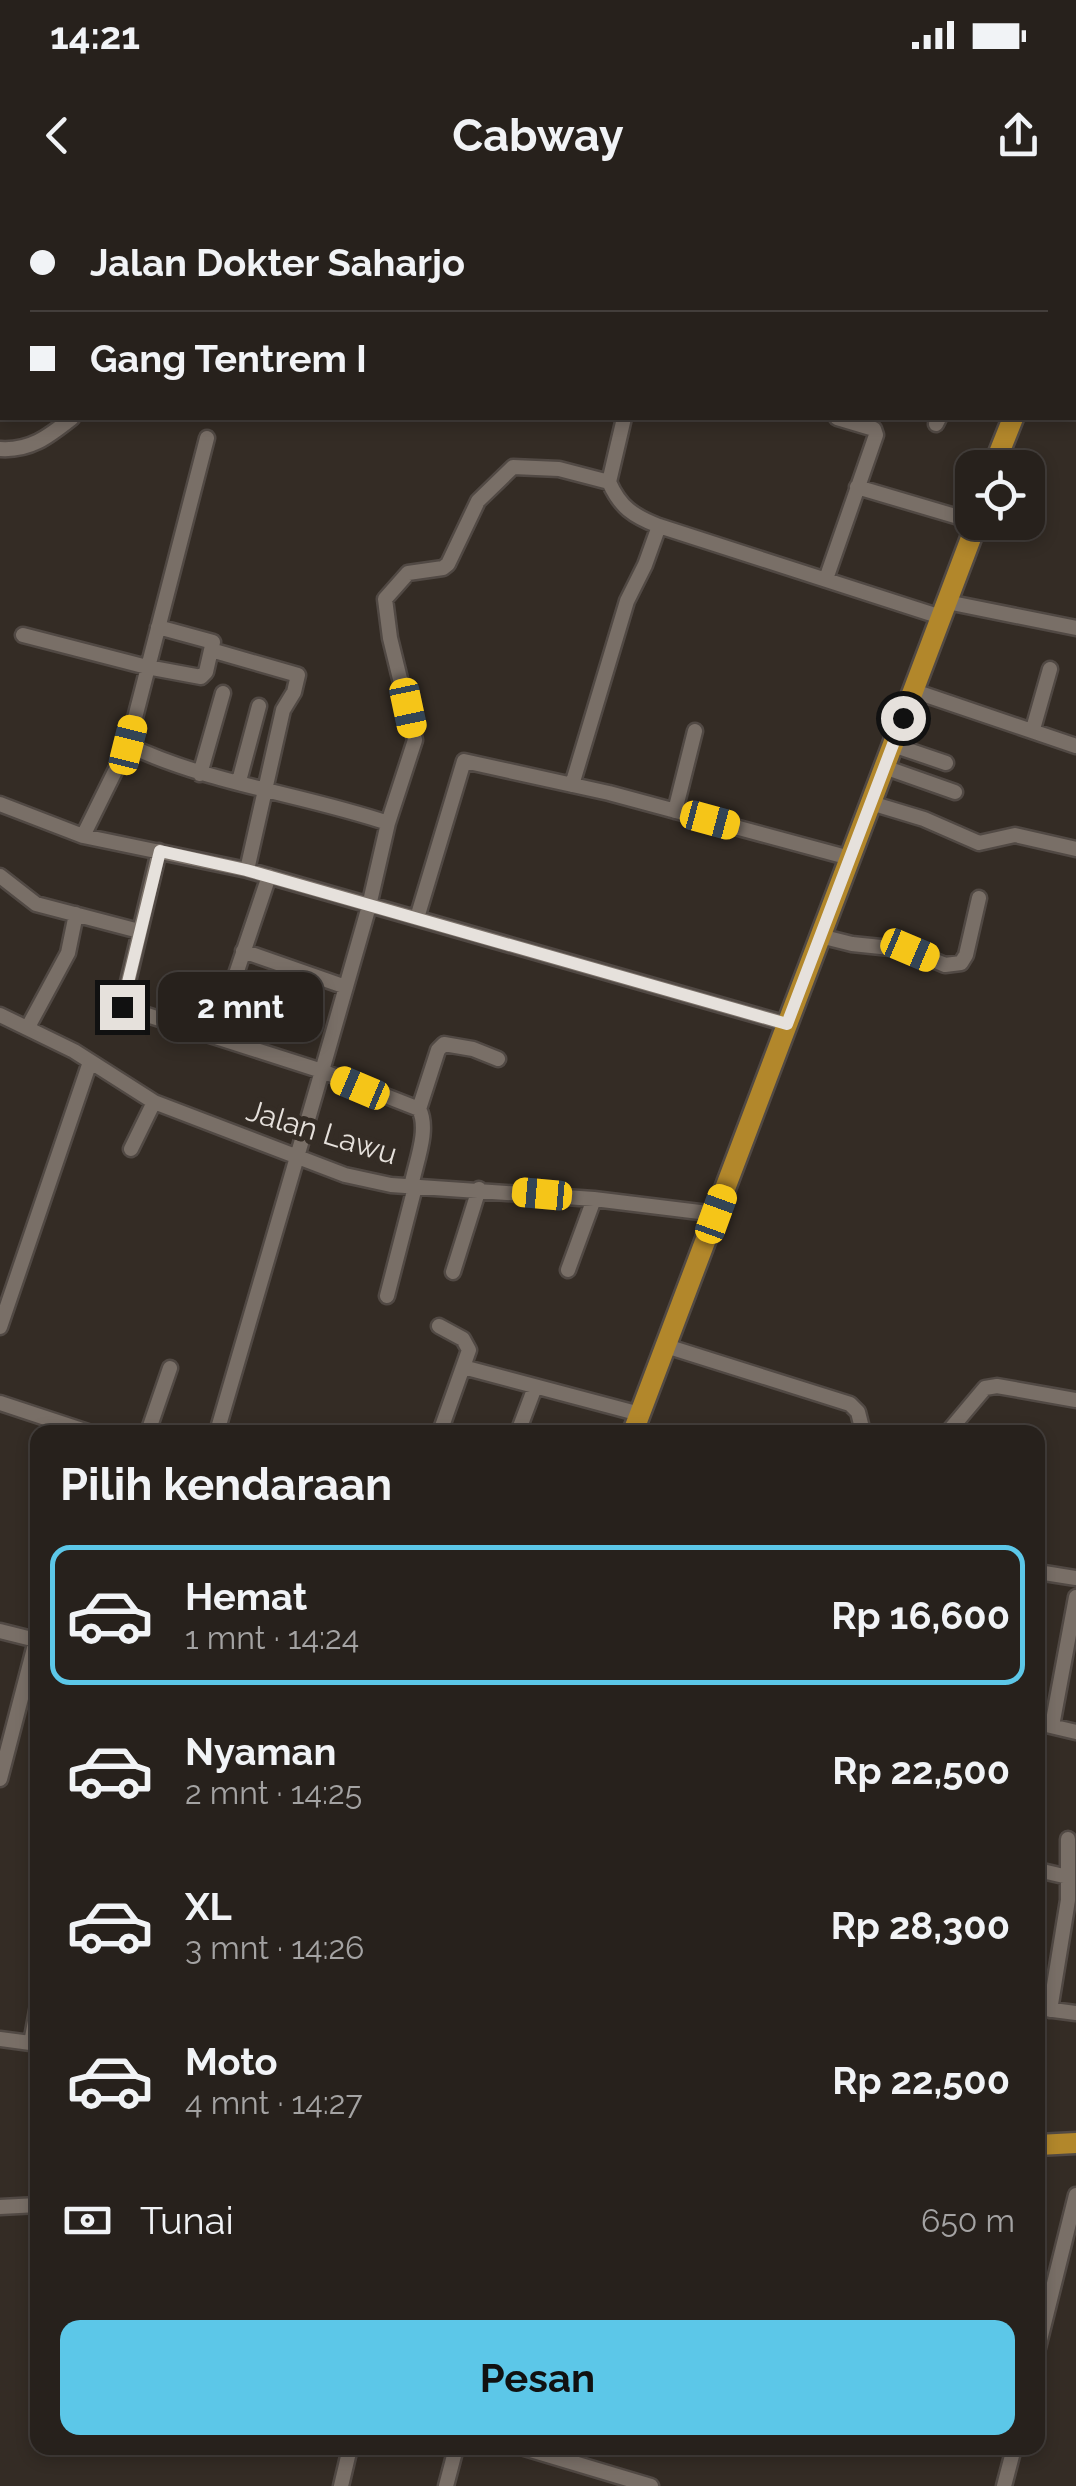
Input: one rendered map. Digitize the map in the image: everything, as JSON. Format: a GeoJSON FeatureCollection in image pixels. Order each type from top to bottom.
{"type":"FeatureCollection","features":[{"type":"Feature","properties":{"kind":"highway"},"geometry":{"type":"LineString","coordinates":[[1000,450],[1012,420]]}},
{"type":"Feature","properties":{"kind":"highway"},"geometry":{"type":"LineString","coordinates":[[637,1423],[969,540]]}},
{"type":"Feature","properties":{"kind":"highway"},"geometry":{"type":"LineString","coordinates":[[1045,2145],[1076,2143]]}},
{"type":"Feature","properties":{"kind":"street"},"geometry":{"type":"LineString","coordinates":[[0,449],[13,450],[48,439],[70,420]]}},
{"type":"Feature","properties":{"kind":"street"},"geometry":{"type":"LineString","coordinates":[[624,420],[610,482],[618,502],[634,516],[826,579],[944,610],[1076,628]]}},
{"type":"Feature","properties":{"kind":"street"},"geometry":{"type":"LineString","coordinates":[[826,579],[876,432],[843,420]]}},
{"type":"Feature","properties":{"kind":"street"},"geometry":{"type":"LineString","coordinates":[[82,836],[128,745],[207,438]]}},
{"type":"Feature","properties":{"kind":"street"},"geometry":{"type":"LineString","coordinates":[[219,1425],[369,906],[388,822],[415,740],[390,638],[385,599],[408,574],[448,564],[478,500],[513,467],[559,468],[610,482]]}},
{"type":"Feature","properties":{"kind":"street"},"geometry":{"type":"LineString","coordinates":[[857,487],[955,516]]}},
{"type":"Feature","properties":{"kind":"street"},"geometry":{"type":"LineString","coordinates":[[572,784],[626,601],[659,526]]}},
{"type":"Feature","properties":{"kind":"street"},"geometry":{"type":"LineString","coordinates":[[23,636],[147,668],[202,677],[213,642],[158,627]]}},
{"type":"Feature","properties":{"kind":"street"},"geometry":{"type":"LineString","coordinates":[[210,650],[298,675],[294,692],[283,710],[246,870]]}},
{"type":"Feature","properties":{"kind":"street"},"geometry":{"type":"LineString","coordinates":[[1033,729],[1050,669]]}},
{"type":"Feature","properties":{"kind":"street"},"geometry":{"type":"LineString","coordinates":[[914,691],[1076,746]]}},
{"type":"Feature","properties":{"kind":"street"},"geometry":{"type":"LineString","coordinates":[[200,774],[224,693]]}},
{"type":"Feature","properties":{"kind":"street"},"geometry":{"type":"LineString","coordinates":[[239,782],[259,706]]}},
{"type":"Feature","properties":{"kind":"street"},"geometry":{"type":"LineString","coordinates":[[674,811],[694,730]]}},
{"type":"Feature","properties":{"kind":"street"},"geometry":{"type":"LineString","coordinates":[[892,744],[946,763]]}},
{"type":"Feature","properties":{"kind":"street"},"geometry":{"type":"LineString","coordinates":[[128,745],[200,774],[388,822]]}},
{"type":"Feature","properties":{"kind":"street"},"geometry":{"type":"LineString","coordinates":[[417,918],[464,761],[572,784],[850,858]]}},
{"type":"Feature","properties":{"kind":"street"},"geometry":{"type":"LineString","coordinates":[[884,767],[955,792]]}},
{"type":"Feature","properties":{"kind":"street"},"geometry":{"type":"LineString","coordinates":[[870,803],[947,828],[979,843],[1015,835],[1076,849]]}},
{"type":"Feature","properties":{"kind":"street"},"geometry":{"type":"LineString","coordinates":[[0,804],[82,836],[269,876],[787,1024]]}},
{"type":"Feature","properties":{"kind":"street"},"geometry":{"type":"LineString","coordinates":[[160,851],[121,1004],[124,1009],[322,1071],[419,1110],[423,1116],[413,1187],[387,1296]]}},
{"type":"Feature","properties":{"kind":"street"},"geometry":{"type":"LineString","coordinates":[[0,876],[36,904],[139,931]]}},
{"type":"Feature","properties":{"kind":"street"},"geometry":{"type":"LineString","coordinates":[[236,974],[269,876]]}},
{"type":"Feature","properties":{"kind":"street"},"geometry":{"type":"LineString","coordinates":[[820,936],[910,950],[953,966],[966,955],[979,898]]}},
{"type":"Feature","properties":{"kind":"street"},"geometry":{"type":"LineString","coordinates":[[28,1027],[68,953],[76,914]]}},
{"type":"Feature","properties":{"kind":"street"},"geometry":{"type":"LineString","coordinates":[[244,951],[346,987]]}},
{"type":"Feature","properties":{"kind":"street","name":"Jalan Lawu"},"geometry":{"type":"LineString","coordinates":[[0,1014],[154,1102],[345,1175],[413,1187],[594,1199],[716,1214]]}},
{"type":"Feature","properties":{"kind":"street"},"geometry":{"type":"LineString","coordinates":[[419,1110],[438,1050],[444,1044],[498,1058]]}},
{"type":"Feature","properties":{"kind":"street"},"geometry":{"type":"LineString","coordinates":[[0,1327],[90,1062]]}},
{"type":"Feature","properties":{"kind":"street"},"geometry":{"type":"LineString","coordinates":[[131,1148],[154,1102]]}},
{"type":"Feature","properties":{"kind":"street"},"geometry":{"type":"LineString","coordinates":[[453,1272],[479,1189]]}},
{"type":"Feature","properties":{"kind":"street"},"geometry":{"type":"LineString","coordinates":[[568,1270],[594,1199]]}},
{"type":"Feature","properties":{"kind":"street"},"geometry":{"type":"LineString","coordinates":[[439,1326],[467,1342],[468,1350],[442,1425]]}},
{"type":"Feature","properties":{"kind":"street"},"geometry":{"type":"LineString","coordinates":[[666,1346],[850,1404],[858,1412],[861,1425]]}},
{"type":"Feature","properties":{"kind":"street"},"geometry":{"type":"LineString","coordinates":[[463,1367],[535,1387],[637,1423]]}},
{"type":"Feature","properties":{"kind":"street"},"geometry":{"type":"LineString","coordinates":[[150,1425],[170,1368]]}},
{"type":"Feature","properties":{"kind":"street"},"geometry":{"type":"LineString","coordinates":[[954,1425],[985,1388],[997,1386],[1076,1400]]}},
{"type":"Feature","properties":{"kind":"street"},"geometry":{"type":"LineString","coordinates":[[521,1425],[535,1387]]}},
{"type":"Feature","properties":{"kind":"street"},"geometry":{"type":"LineString","coordinates":[[0,1402],[64,1425]]}},
{"type":"Feature","properties":{"kind":"street"},"geometry":{"type":"LineString","coordinates":[[1045,1573],[1076,1578]]}},
{"type":"Feature","properties":{"kind":"street"},"geometry":{"type":"LineString","coordinates":[[1076,1597],[1045,1724],[1076,1732]]}},
{"type":"Feature","properties":{"kind":"street"},"geometry":{"type":"LineString","coordinates":[[0,1630],[30,1635]]}},
{"type":"Feature","properties":{"kind":"street"},"geometry":{"type":"LineString","coordinates":[[0,1780],[3,1754],[30,1680]]}},
{"type":"Feature","properties":{"kind":"street"},"geometry":{"type":"LineString","coordinates":[[1045,2004],[1068,1900],[1068,1839]]}},
{"type":"Feature","properties":{"kind":"street"},"geometry":{"type":"LineString","coordinates":[[1045,1872],[1068,1877]]}},
{"type":"Feature","properties":{"kind":"street"},"geometry":{"type":"LineString","coordinates":[[1045,2009],[1076,2013]]}},
{"type":"Feature","properties":{"kind":"street"},"geometry":{"type":"LineString","coordinates":[[0,2039],[30,2043]]}},
{"type":"Feature","properties":{"kind":"street"},"geometry":{"type":"LineString","coordinates":[[1045,2320],[1076,2195]]}},
{"type":"Feature","properties":{"kind":"street"},"geometry":{"type":"LineString","coordinates":[[0,2207],[30,2205]]}},
{"type":"Feature","properties":{"kind":"street"},"geometry":{"type":"LineString","coordinates":[[341,2486],[348,2455]]}},
{"type":"Feature","properties":{"kind":"street"},"geometry":{"type":"LineString","coordinates":[[446,2486],[454,2455]]}},
{"type":"Feature","properties":{"kind":"street"},"geometry":{"type":"LineString","coordinates":[[570,2455],[652,2486]]}},
{"type":"Feature","properties":{"kind":"street"},"geometry":{"type":"LineString","coordinates":[[1004,2486],[1012,2455]]}},
{"type":"Feature","properties":{"kind":"route"},"geometry":{"type":"LineString","coordinates":[[122,1007],[160,851],[246,870],[787,1024],[903,718]]}}]}
